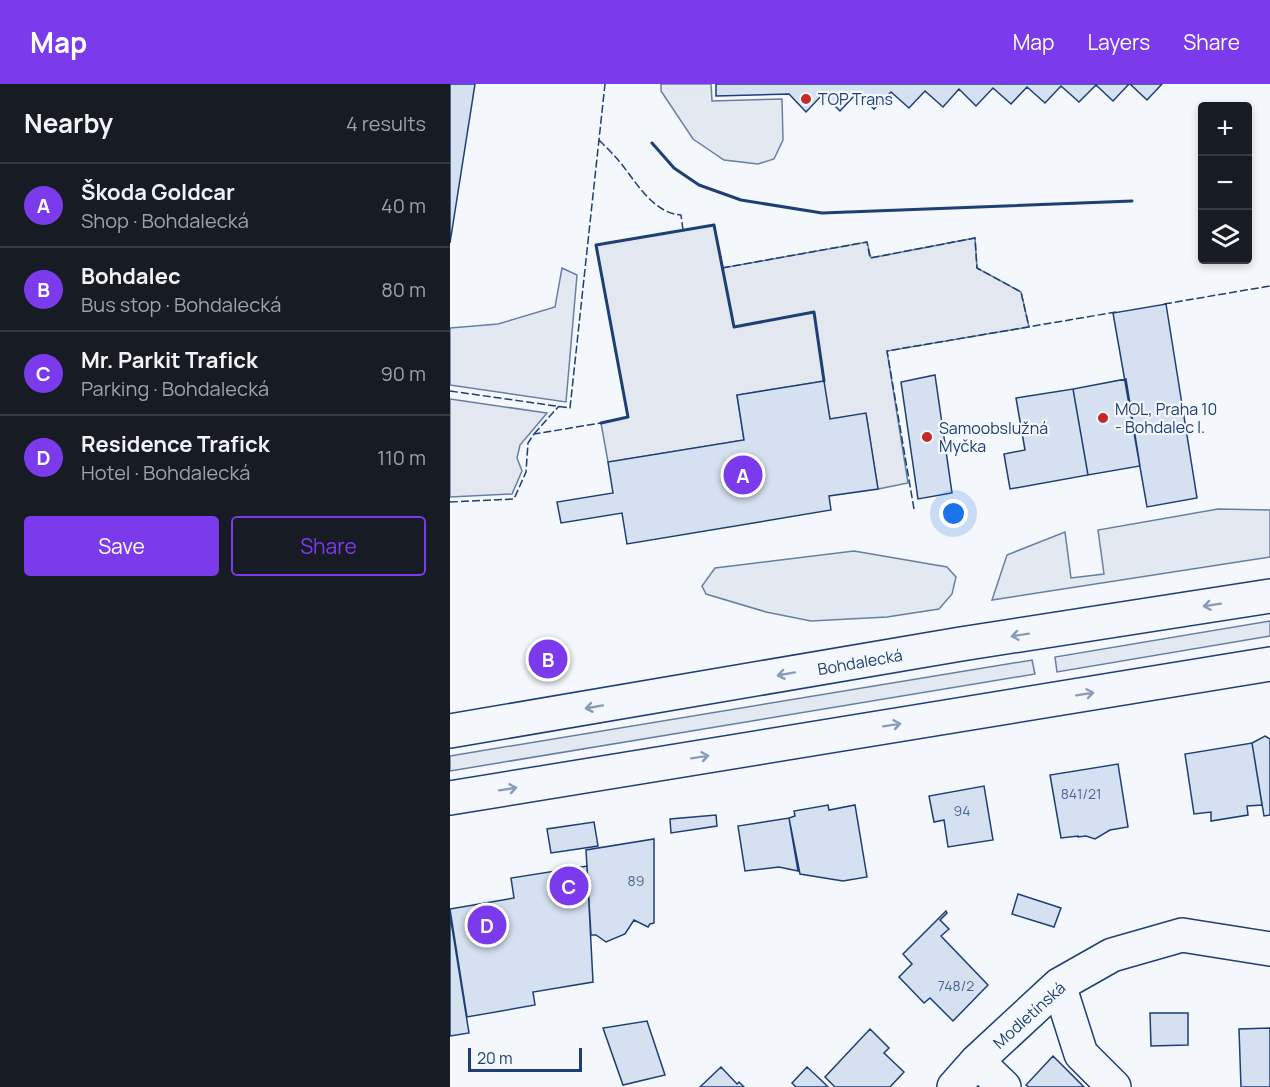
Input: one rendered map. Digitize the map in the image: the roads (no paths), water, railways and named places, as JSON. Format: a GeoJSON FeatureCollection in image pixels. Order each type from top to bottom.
{"type":"FeatureCollection","features":[{"type":"Feature","properties":{"kind":"main road","name":"Bohdalecká"},"geometry":{"type":"LineString","coordinates":[[450,731],[984,640],[1270,596]]}},
{"type":"Feature","properties":{"kind":"main road"},"geometry":{"type":"LineString","coordinates":[[450,798],[1270,664]]}},
{"type":"Feature","properties":{"kind":"main road","name":"Modletínská"},"geometry":{"type":"LineString","coordinates":[[954,1087],[978,1061],[1059,985],[1112,955],[1182,935],[1270,949]]}},
{"type":"Feature","properties":{"kind":"main road"},"geometry":{"type":"LineString","coordinates":[[1059,985],[1082,1054],[1114,1087]]}},
{"type":"Feature","properties":{"kind":"main road"},"geometry":{"type":"LineString","coordinates":[[978,1061],[1004,1087]]}},
{"type":"Feature","properties":{"kind":"place","name":"TOP Trans"},"geometry":{"type":"Point","coordinates":[806,99]}},
{"type":"Feature","properties":{"kind":"place","name":"MOL, Praha 10 - Bohdalec I."},"geometry":{"type":"Point","coordinates":[1103,418]}},
{"type":"Feature","properties":{"kind":"place","name":"Samoobslužná Myčka"},"geometry":{"type":"Point","coordinates":[927,437]}},
{"type":"Feature","properties":{"kind":"place","name":"Škoda Goldcar"},"geometry":{"type":"Point","coordinates":[743,475]}},
{"type":"Feature","properties":{"kind":"place","name":"Bohdalec"},"geometry":{"type":"Point","coordinates":[548,659]}},
{"type":"Feature","properties":{"kind":"place","name":"Mr. Parkit Trafick"},"geometry":{"type":"Point","coordinates":[569,886]}},
{"type":"Feature","properties":{"kind":"place","name":"Residence Trafick"},"geometry":{"type":"Point","coordinates":[487,925]}}]}
